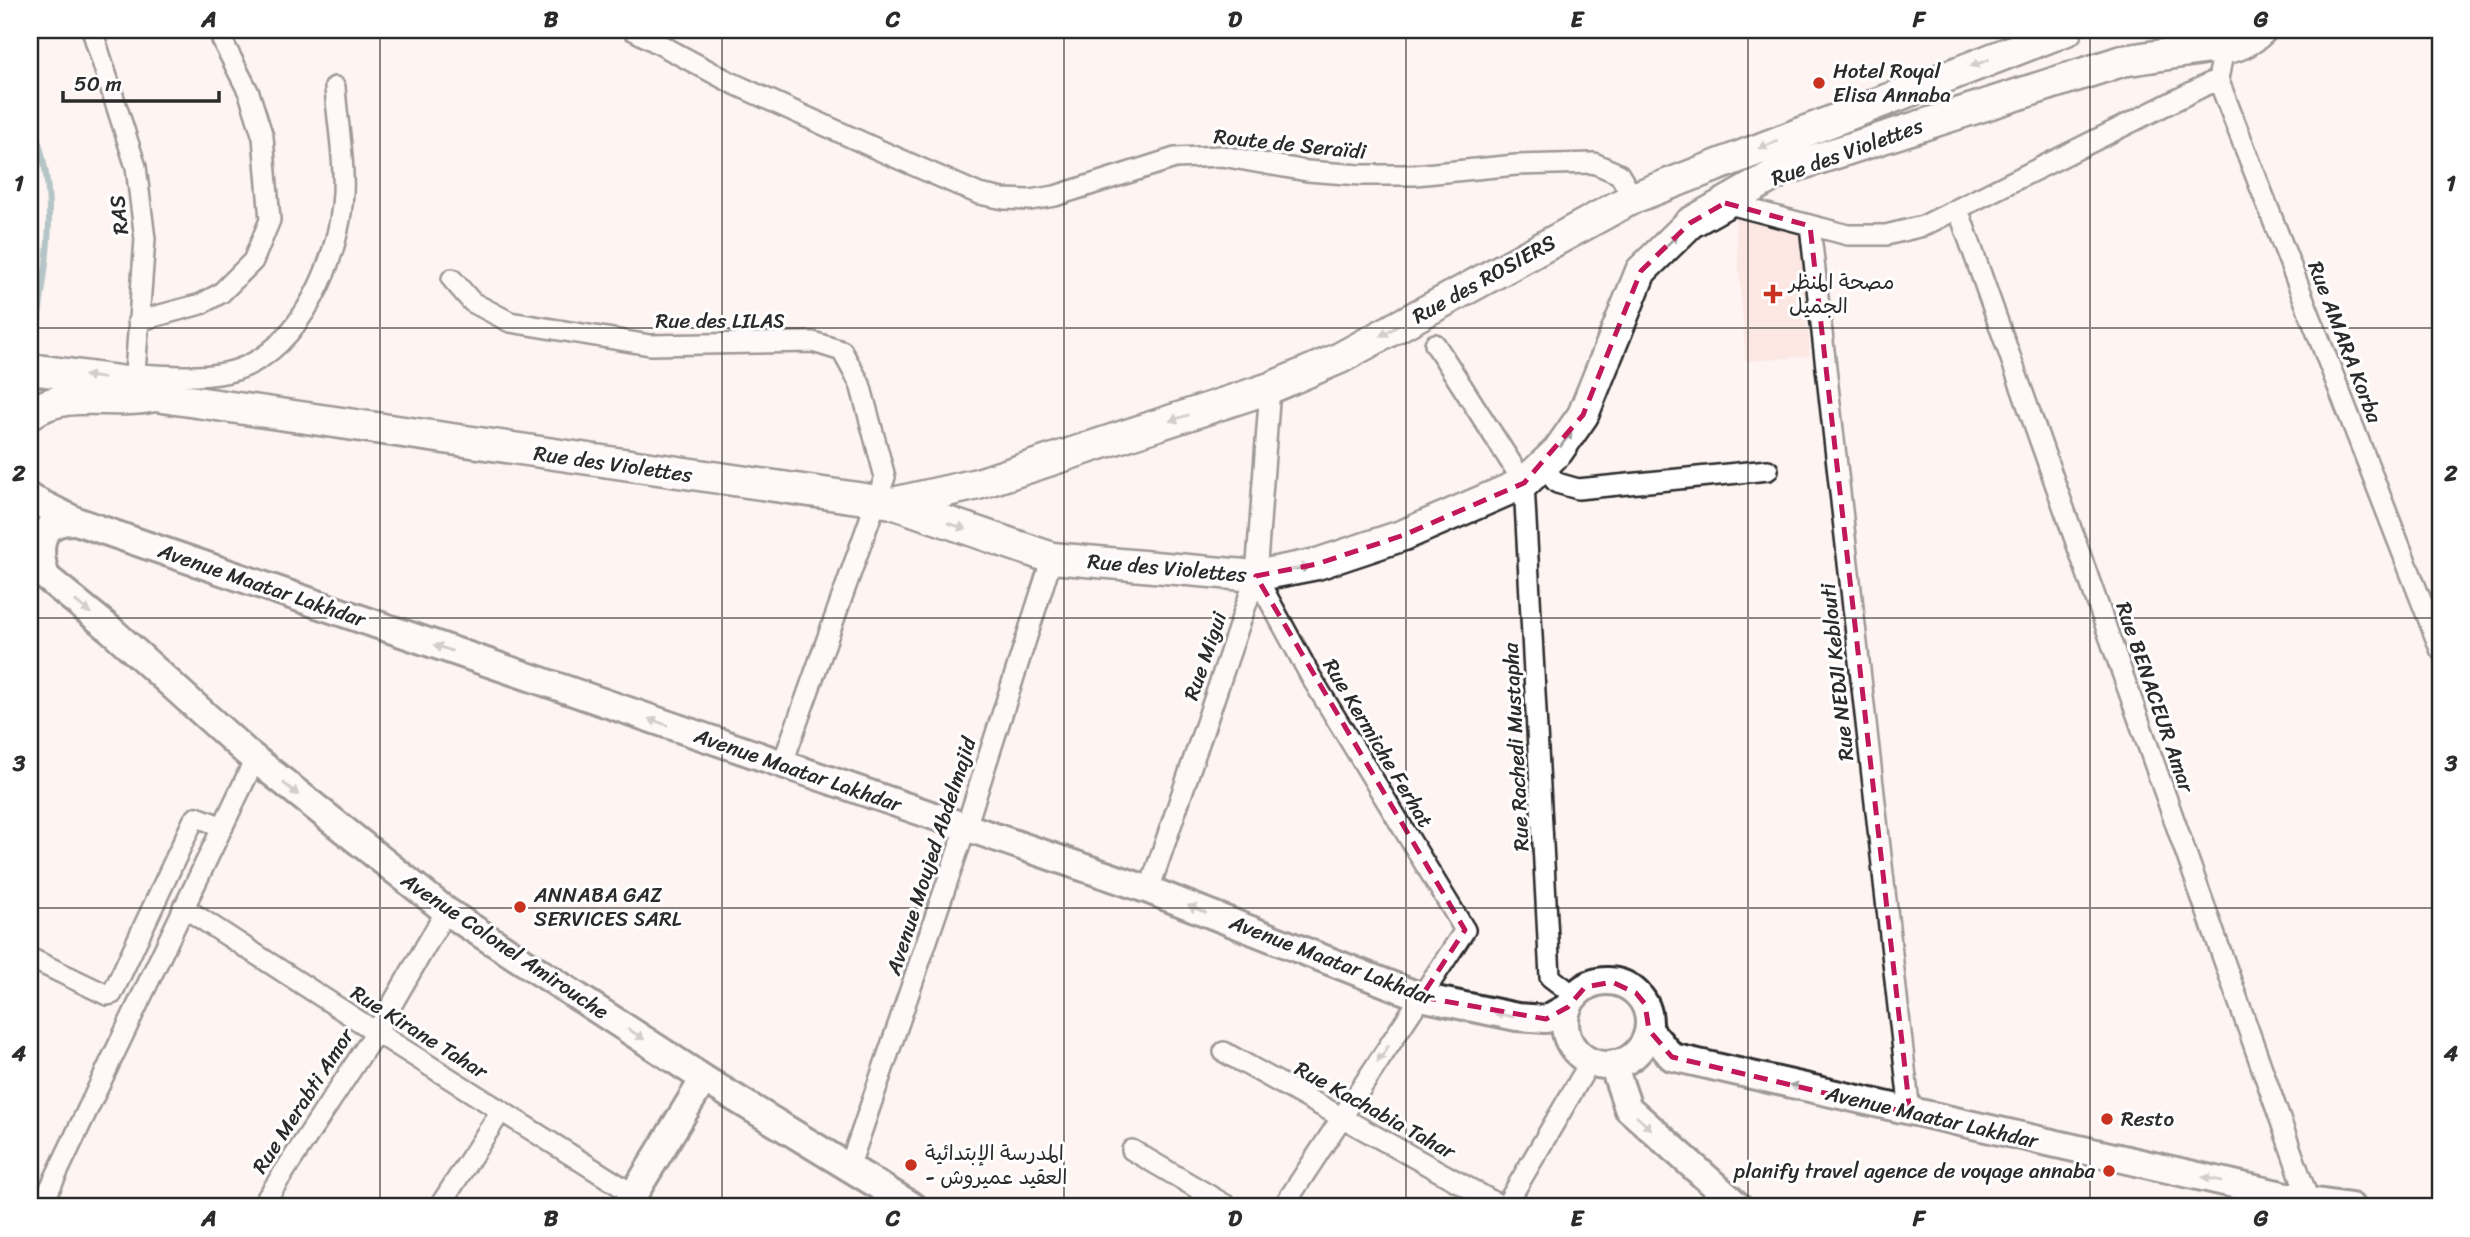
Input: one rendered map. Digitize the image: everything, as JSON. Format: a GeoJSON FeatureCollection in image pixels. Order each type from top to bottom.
{"type":"FeatureCollection","features":[{"type":"Feature","properties":{"kind":"main road","name":"Rue des ROSIERS"},"geometry":{"type":"LineString","coordinates":[[883,503],[978,484],[1270,388],[1340,358],[1633,198],[2067,30]]}},
{"type":"Feature","properties":{"kind":"main road"},"geometry":{"type":"LineString","coordinates":[[2176,30],[2193,43],[2216,49]]}},
{"type":"Feature","properties":{"kind":"main road","name":"Rue des Violettes"},"geometry":{"type":"LineString","coordinates":[[139,389],[883,503],[1052,558],[1256,576],[1317,564],[1404,535],[1533,474],[1558,451],[1583,415],[1642,271],[1690,223],[1783,170],[2109,65],[2165,52],[2216,49],[2250,40],[2261,30]]}},
{"type":"Feature","properties":{"kind":"main road"},"geometry":{"type":"LineString","coordinates":[[30,369],[139,389]]}},
{"type":"Feature","properties":{"kind":"main road"},"geometry":{"type":"LineString","coordinates":[[30,414],[40,406],[70,398],[139,389]]}},
{"type":"Feature","properties":{"kind":"main road","name":"Avenue Maatar Lakhdar"},"geometry":{"type":"LineString","coordinates":[[30,498],[76,521],[1149,890],[1421,997],[1527,1018],[1546,1019],[1572,1002]]}},
{"type":"Feature","properties":{"kind":"main road"},"geometry":{"type":"LineString","coordinates":[[38,570],[39,550],[45,534],[58,523],[76,521]]}},
{"type":"Feature","properties":{"kind":"main road","name":"Avenue Colonel Amirouche"},"geometry":{"type":"LineString","coordinates":[[38,570],[255,759],[446,911],[704,1079],[913,1207]]}},
{"type":"Feature","properties":{"kind":"main road"},"geometry":{"type":"LineString","coordinates":[[1598,982],[1625,985],[1645,1004],[1649,1030],[1637,1052],[1602,1063],[1579,1055],[1566,1033],[1572,1002],[1598,982]]}},
{"type":"Feature","properties":{"kind":"main road","name":"Avenue Maatar Lakhdar"},"geometry":{"type":"LineString","coordinates":[[1649,1030],[1672,1058],[2309,1200],[2351,1207]]}},
{"type":"Feature","properties":{"kind":"main road"},"geometry":{"type":"LineString","coordinates":[[1602,1063],[1628,1108],[1739,1207]]}},
{"type":"Feature","properties":{"kind":"main road"},"geometry":{"type":"LineString","coordinates":[[629,1200],[704,1079]]}},
{"type":"Feature","properties":{"kind":"street","name":"RAS"},"geometry":{"type":"LineString","coordinates":[[92,30],[136,167],[145,239],[138,321],[139,389]]}},
{"type":"Feature","properties":{"kind":"street","name":"Route de Seraïdi"},"geometry":{"type":"LineString","coordinates":[[633,30],[730,82],[879,150],[979,194],[1004,199],[1030,200],[1055,196],[1175,158],[1222,156],[1307,171],[1360,175],[1415,175],[1516,165],[1594,163],[1619,174],[1633,198]]}},
{"type":"Feature","properties":{"kind":"street"},"geometry":{"type":"LineString","coordinates":[[138,321],[201,304],[221,293],[238,279],[253,261],[270,220],[262,137],[249,93],[222,40]]}},
{"type":"Feature","properties":{"kind":"street"},"geometry":{"type":"LineString","coordinates":[[1725,203],[1847,235],[1886,234],[1923,226],[2218,79],[2216,49]]}},
{"type":"Feature","properties":{"kind":"street","name":"Rue AMARA Korba"},"geometry":{"type":"LineString","coordinates":[[2218,79],[2440,649]]}},
{"type":"Feature","properties":{"kind":"street"},"geometry":{"type":"LineString","coordinates":[[139,389],[237,370],[261,359],[282,342],[300,322],[333,247],[343,193],[335,87]]}},
{"type":"Feature","properties":{"kind":"street","name":"Rue BENACEUR Amar"},"geometry":{"type":"LineString","coordinates":[[1958,209],[2309,1200]]}},
{"type":"Feature","properties":{"kind":"street","name":"Rue NEDJI Keblouti"},"geometry":{"type":"LineString","coordinates":[[1810,226],[1910,1112]]}},
{"type":"Feature","properties":{"kind":"street","name":"Rue des LILAS"},"geometry":{"type":"LineString","coordinates":[[452,279],[472,302],[510,322],[650,345],[813,342],[842,351],[860,384],[885,477],[883,503],[782,765]]}},
{"type":"Feature","properties":{"kind":"street"},"geometry":{"type":"LineString","coordinates":[[1435,344],[1533,474],[1578,489],[1768,470]]}},
{"type":"Feature","properties":{"kind":"street","name":"Rue Migui"},"geometry":{"type":"LineString","coordinates":[[1149,890],[1256,576],[1270,388]]}},
{"type":"Feature","properties":{"kind":"street","name":"Rue Rachedi Mustapha"},"geometry":{"type":"LineString","coordinates":[[1533,474],[1550,977],[1572,1002]]}},
{"type":"Feature","properties":{"kind":"street","name":"Avenue Moujed Abdelmajid"},"geometry":{"type":"LineString","coordinates":[[849,1168],[966,827],[1052,558]]}},
{"type":"Feature","properties":{"kind":"street","name":"Rue Kermiche Ferhat"},"geometry":{"type":"LineString","coordinates":[[1256,576],[1311,677],[1465,930],[1421,997]]}},
{"type":"Feature","properties":{"kind":"street"},"geometry":{"type":"LineString","coordinates":[[41,1207],[255,759]]}},
{"type":"Feature","properties":{"kind":"street"},"geometry":{"type":"LineString","coordinates":[[30,958],[112,995],[193,821],[197,817],[223,827]]}},
{"type":"Feature","properties":{"kind":"street","name":"Rue Kirane Tahar"},"geometry":{"type":"LineString","coordinates":[[183,907],[501,1111],[629,1200]]}},
{"type":"Feature","properties":{"kind":"street","name":"Rue Merabti Amor"},"geometry":{"type":"LineString","coordinates":[[261,1207],[376,1032],[446,911]]}},
{"type":"Feature","properties":{"kind":"street"},"geometry":{"type":"LineString","coordinates":[[1283,1207],[1421,997]]}},
{"type":"Feature","properties":{"kind":"street","name":"Rue Kachabia Tahar"},"geometry":{"type":"LineString","coordinates":[[1224,1052],[1504,1207]]}},
{"type":"Feature","properties":{"kind":"street"},"geometry":{"type":"LineString","coordinates":[[1504,1207],[1602,1063]]}},
{"type":"Feature","properties":{"kind":"street"},"geometry":{"type":"LineString","coordinates":[[439,1207],[501,1111]]}},
{"type":"Feature","properties":{"kind":"street"},"geometry":{"type":"LineString","coordinates":[[1132,1150],[1229,1207]]}},
{"type":"Feature","properties":{"kind":"highlighted area"},"geometry":{"type":"Polygon","coordinates":[[[1725,203],[1810,226],[1910,1113],[1672,1057],[1649,1030],[1645,1004],[1636,993],[1612,982],[1585,987],[1568,1007],[1546,1019],[1421,997],[1465,930],[1256,576],[1317,564],[1404,535],[1524,483],[1583,415],[1641,271],[1690,223],[1725,203]]]}},
{"type":"Feature","properties":{"kind":"shaded area","name":"مصحة المنظر الجميل"},"geometry":{"type":"Polygon","coordinates":[[[1735,219],[1799,232],[1810,356],[1746,361],[1735,219]]]}},
{"type":"Feature","properties":{"kind":"waterway"},"geometry":{"type":"LineString","coordinates":[[30,118],[45,169],[49,219],[38,323]]}},
{"type":"Feature","properties":{"kind":"place","name":"Hotel Royal Elisa Annaba"},"geometry":{"type":"Point","coordinates":[1819,83]}},
{"type":"Feature","properties":{"kind":"place","name":"مصحة المنظر الجميل"},"geometry":{"type":"Point","coordinates":[1773,294]}},
{"type":"Feature","properties":{"kind":"place","name":"ANNABA GAZ SERVICES SARL"},"geometry":{"type":"Point","coordinates":[520,907]}},
{"type":"Feature","properties":{"kind":"place","name":"Resto"},"geometry":{"type":"Point","coordinates":[2107,1119]}},
{"type":"Feature","properties":{"kind":"place","name":"المدرسة الإبتدائية - العقيد عميروش"},"geometry":{"type":"Point","coordinates":[911,1165]}},
{"type":"Feature","properties":{"kind":"place","name":"planify travel agence de voyage annaba"},"geometry":{"type":"Point","coordinates":[2109,1171]}}]}
